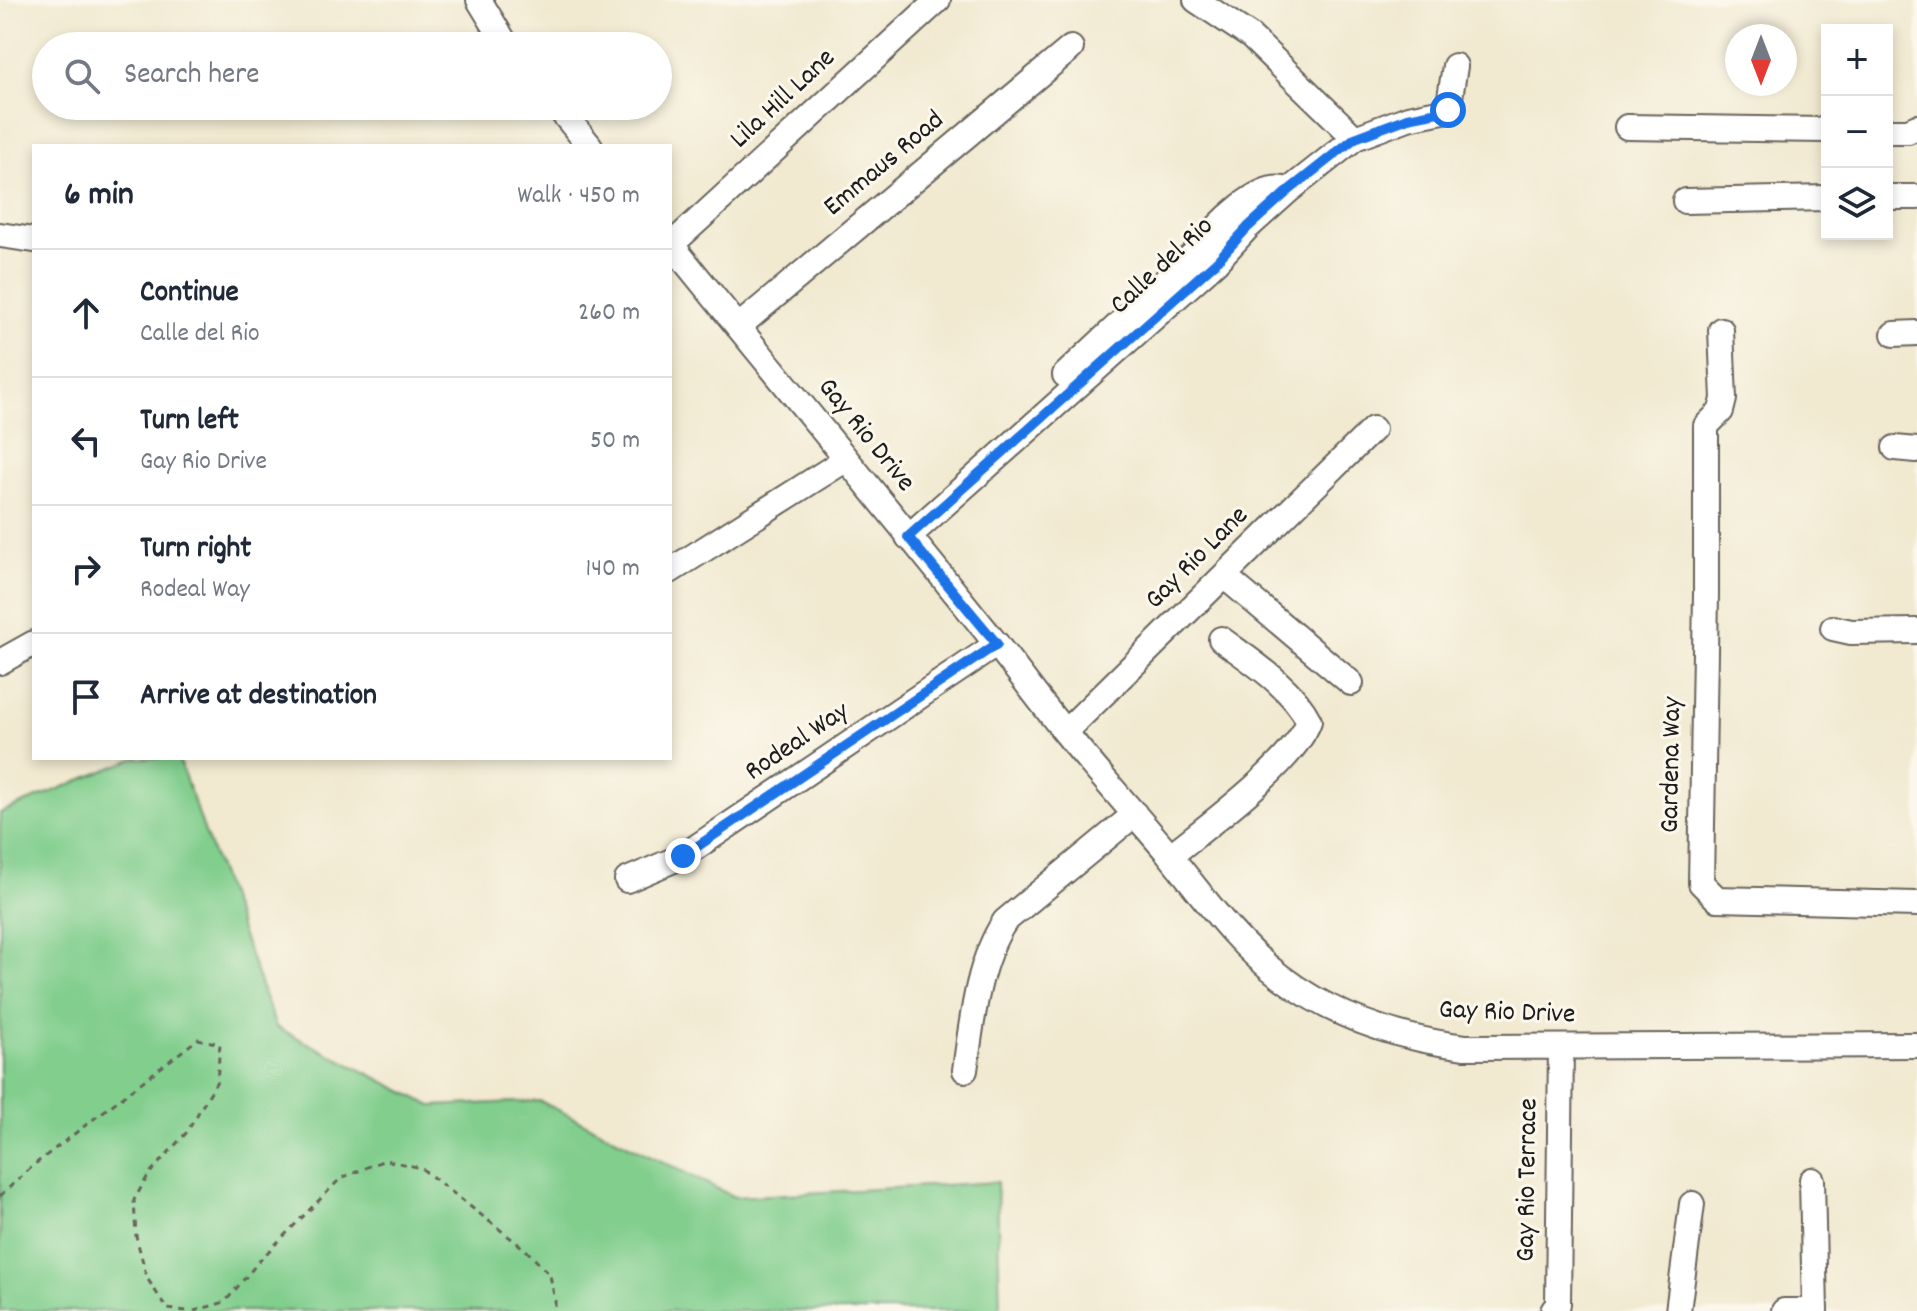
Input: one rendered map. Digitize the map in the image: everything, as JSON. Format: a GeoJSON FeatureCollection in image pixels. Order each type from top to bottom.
{"type":"FeatureCollection","features":[{"type":"Feature","properties":{"kind":"street"},"geometry":{"type":"LineString","coordinates":[[479,0],[498,32]]}},
{"type":"Feature","properties":{"kind":"street","name":"Lila Hill Lane"},"geometry":{"type":"LineString","coordinates":[[672,243],[938,0]]}},
{"type":"Feature","properties":{"kind":"street"},"geometry":{"type":"LineString","coordinates":[[1196,0],[1250,36],[1355,138]]}},
{"type":"Feature","properties":{"kind":"street","name":"Emmaus Road"},"geometry":{"type":"LineString","coordinates":[[738,327],[1071,48]]}},
{"type":"Feature","properties":{"kind":"street","name":"Calle del Rio"},"geometry":{"type":"LineString","coordinates":[[904,532],[1216,262],[1248,227],[1288,191],[1355,138],[1408,118],[1448,110],[1455,66]]}},
{"type":"Feature","properties":{"kind":"street"},"geometry":{"type":"LineString","coordinates":[[569,120],[588,144]]}},
{"type":"Feature","properties":{"kind":"street"},"geometry":{"type":"LineString","coordinates":[[1627,127],[1821,130]]}},
{"type":"Feature","properties":{"kind":"street"},"geometry":{"type":"LineString","coordinates":[[1893,131],[1908,131],[1917,127]]}},
{"type":"Feature","properties":{"kind":"street"},"geometry":{"type":"LineString","coordinates":[[1893,197],[1917,197]]}},
{"type":"Feature","properties":{"kind":"street"},"geometry":{"type":"LineString","coordinates":[[1685,201],[1821,198]]}},
{"type":"Feature","properties":{"kind":"street"},"geometry":{"type":"LineString","coordinates":[[0,235],[32,240]]}},
{"type":"Feature","properties":{"kind":"street","name":"Gay Rio Drive"},"geometry":{"type":"LineString","coordinates":[[672,245],[1065,732],[1240,941],[1259,960],[1303,992],[1338,1012],[1378,1029],[1435,1043],[1494,1048],[1917,1045]]}},
{"type":"Feature","properties":{"kind":"street","name":"Gardena Way"},"geometry":{"type":"LineString","coordinates":[[1721,330],[1724,399],[1721,411],[1706,426],[1701,883],[1717,899],[1917,904]]}},
{"type":"Feature","properties":{"kind":"street","name":"Gay Rio Lane"},"geometry":{"type":"LineString","coordinates":[[1065,732],[1373,429]]}},
{"type":"Feature","properties":{"kind":"street"},"geometry":{"type":"LineString","coordinates":[[672,570],[845,460]]}},
{"type":"Feature","properties":{"kind":"street"},"geometry":{"type":"LineString","coordinates":[[1224,576],[1351,683]]}},
{"type":"Feature","properties":{"kind":"street"},"geometry":{"type":"LineString","coordinates":[[1833,628],[1851,632],[1917,631]]}},
{"type":"Feature","properties":{"kind":"street"},"geometry":{"type":"LineString","coordinates":[[1170,856],[1256,785],[1305,733],[1309,721],[1304,710],[1266,673],[1221,639]]}},
{"type":"Feature","properties":{"kind":"street"},"geometry":{"type":"LineString","coordinates":[[0,662],[32,644]]}},
{"type":"Feature","properties":{"kind":"street","name":"Rodeal Way"},"geometry":{"type":"LineString","coordinates":[[627,880],[683,856],[997,644]]}},
{"type":"Feature","properties":{"kind":"street"},"geometry":{"type":"LineString","coordinates":[[965,1070],[973,1007],[1000,928],[1135,814]]}},
{"type":"Feature","properties":{"kind":"street","name":"Gay Rio Terrace"},"geometry":{"type":"LineString","coordinates":[[1553,1311],[1558,1304],[1561,1047]]}},
{"type":"Feature","properties":{"kind":"street"},"geometry":{"type":"LineString","coordinates":[[1784,1311],[1813,1311],[1812,1180]]}},
{"type":"Feature","properties":{"kind":"street"},"geometry":{"type":"LineString","coordinates":[[1678,1311],[1692,1204]]}},
{"type":"Feature","properties":{"kind":"path"},"geometry":{"type":"LineString","coordinates":[[0,1196],[35,1164],[198,1039],[220,1044],[217,1081],[187,1132],[149,1174],[134,1200],[136,1236],[147,1278],[167,1309],[187,1311]]}},
{"type":"Feature","properties":{"kind":"path"},"geometry":{"type":"LineString","coordinates":[[194,1311],[225,1302],[260,1260],[341,1178],[385,1160],[421,1168],[526,1250],[550,1275],[555,1311]]}},
{"type":"Feature","properties":{"kind":"green space"},"geometry":{"type":"Polygon","coordinates":[[[130,760],[179,760],[276,1027],[432,1106],[540,1101],[734,1197],[997,1182],[1000,1311],[0,1311],[0,813],[130,760]]]}},
{"type":"Feature","properties":{"kind":"route"},"geometry":{"type":"LineString","coordinates":[[683,856],[997,644],[908,537],[1216,262],[1248,227],[1288,191],[1355,138],[1408,118],[1448,110]]}}]}
